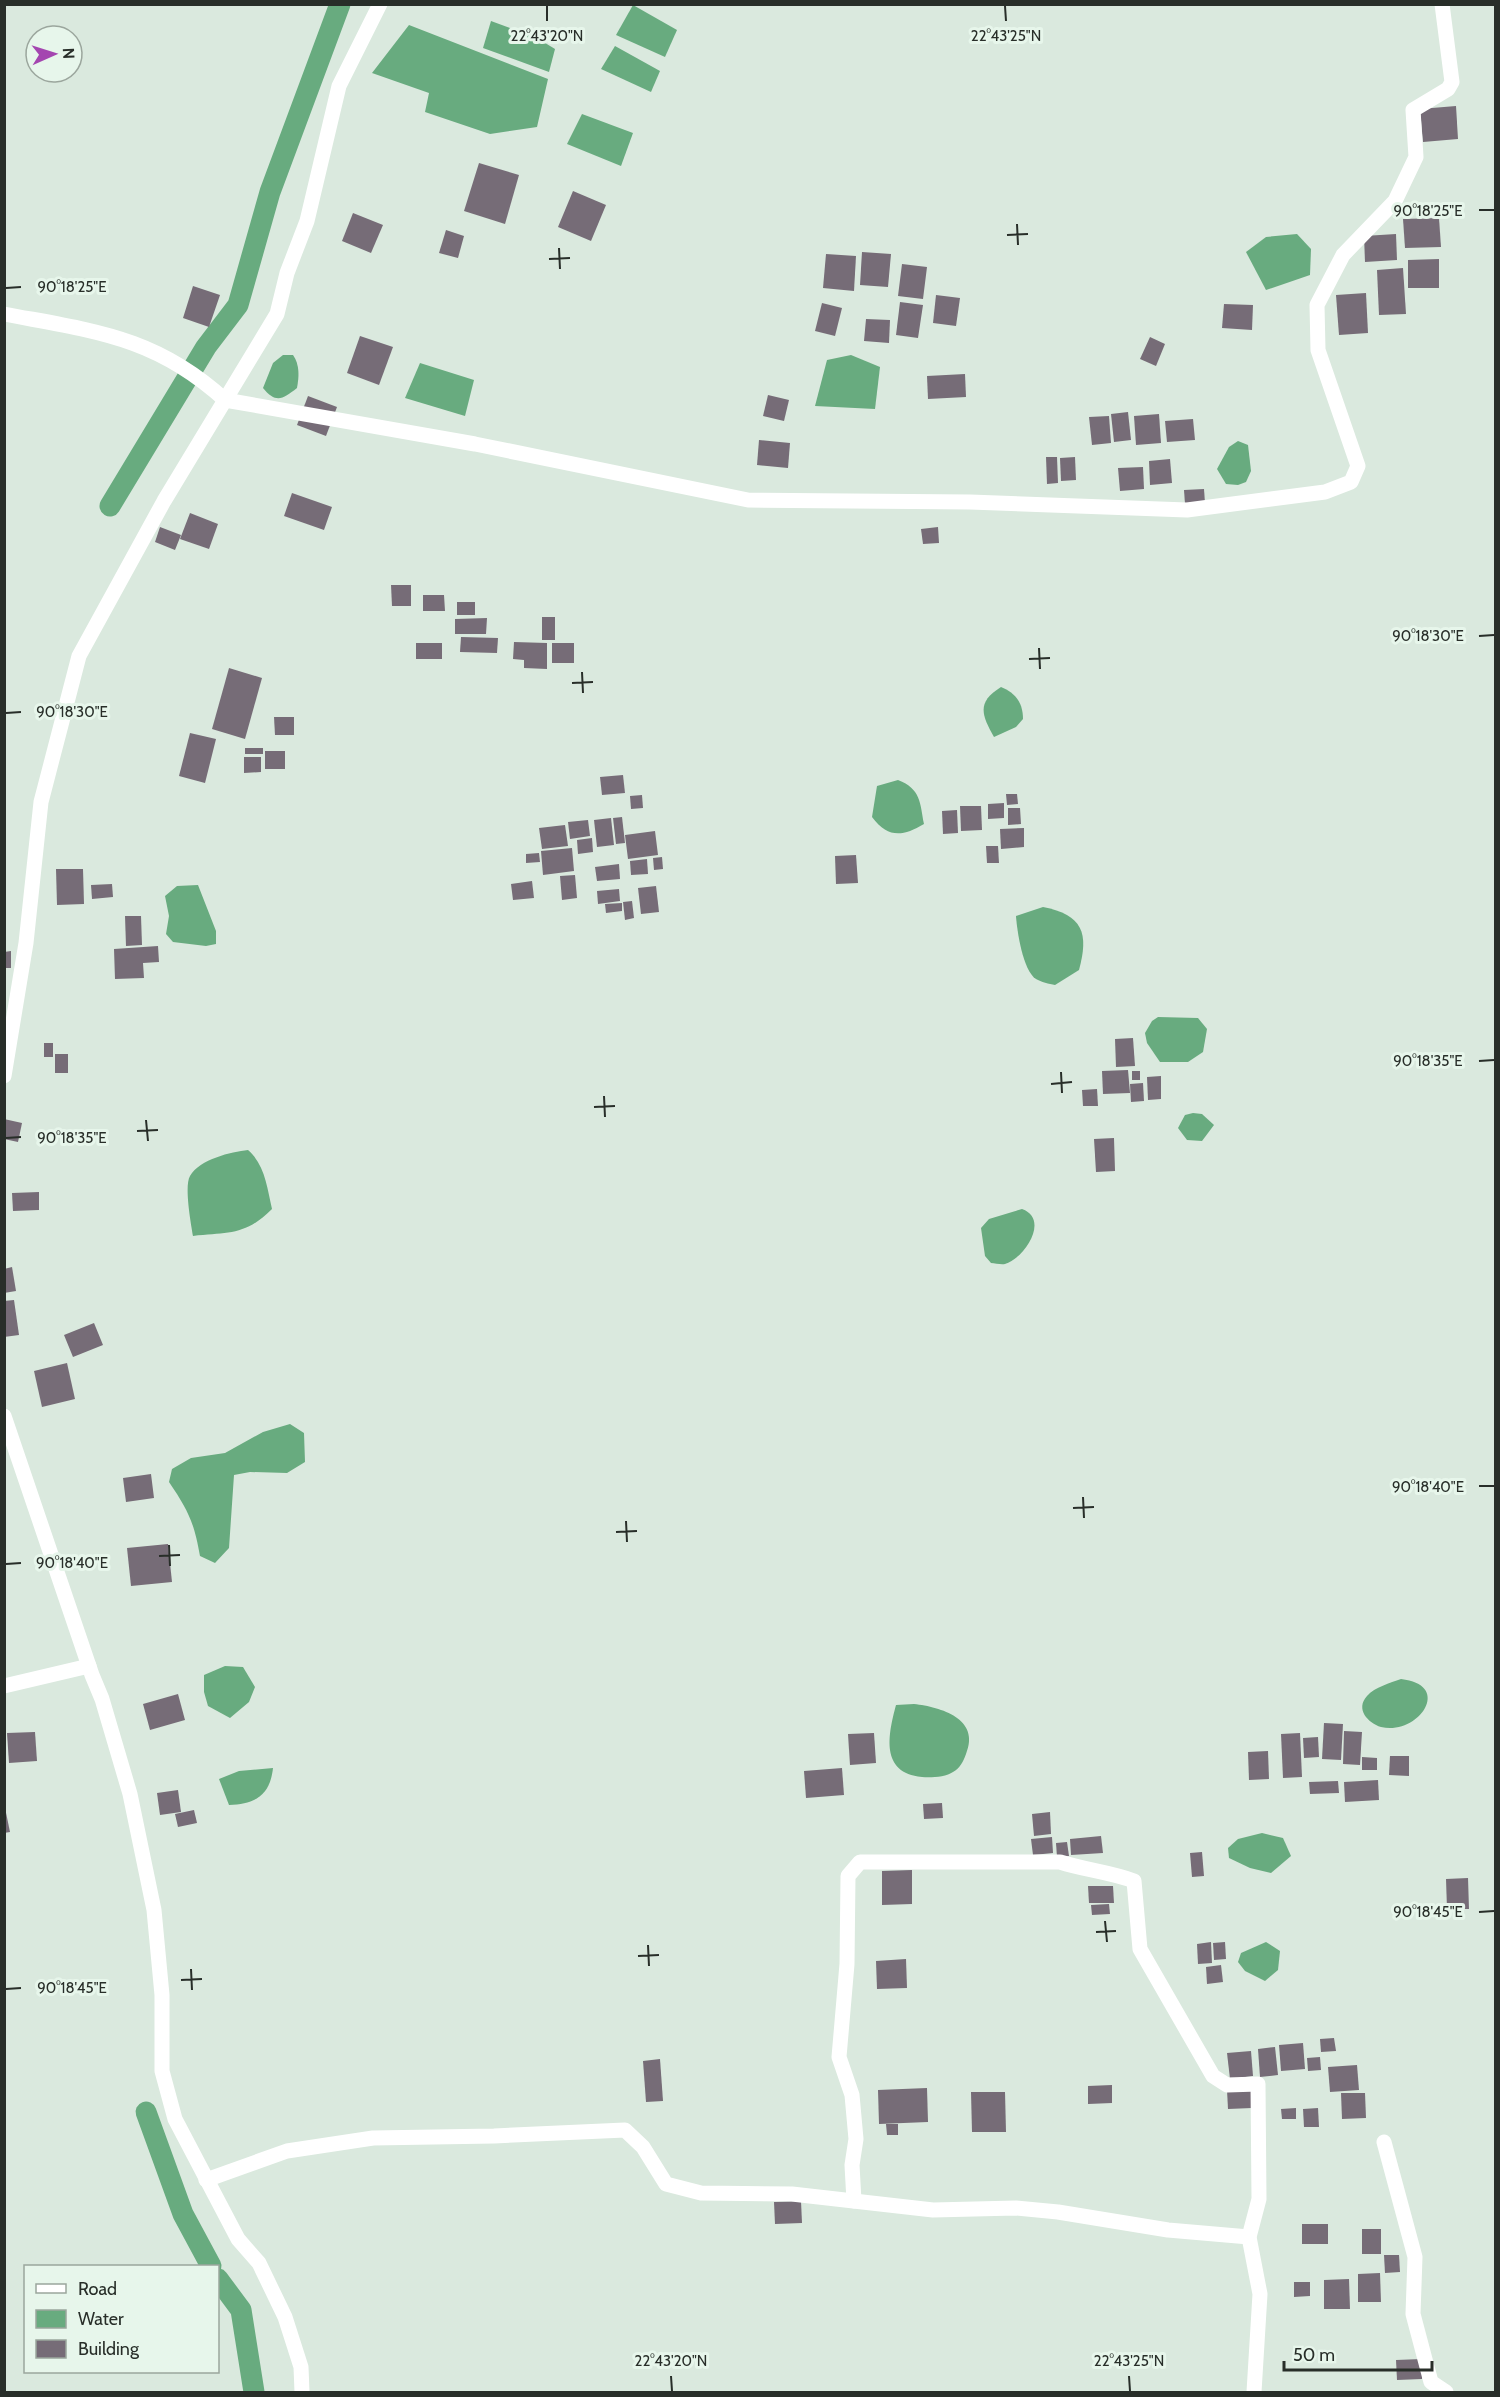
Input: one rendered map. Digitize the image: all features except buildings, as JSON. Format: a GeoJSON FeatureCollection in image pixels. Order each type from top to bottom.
{"type":"FeatureCollection","features":[{"type":"Feature","properties":{"kind":"street"},"geometry":{"type":"LineString","coordinates":[[5,1075],[26,943],[40,802],[80,656],[164,501],[277,314],[287,273],[307,221],[339,86],[380,4]]}},
{"type":"Feature","properties":{"kind":"street"},"geometry":{"type":"LineString","coordinates":[[4,314],[120,338],[167,357],[201,378],[225,400],[475,444],[748,500],[970,502],[1187,510],[1325,492],[1351,482],[1358,466],[1318,350],[1317,305],[1343,255],[1395,201],[1416,157],[1413,110],[1448,89],[1452,82],[1442,4]]}},
{"type":"Feature","properties":{"kind":"street"},"geometry":{"type":"LineString","coordinates":[[4,1416],[102,1698],[130,1794],[154,1910],[162,1995],[162,2072],[175,2119],[238,2239],[259,2263],[285,2317],[301,2367],[302,2392]]}},
{"type":"Feature","properties":{"kind":"street"},"geometry":{"type":"LineString","coordinates":[[4,1686],[89,1666]]}},
{"type":"Feature","properties":{"kind":"street"},"geometry":{"type":"LineString","coordinates":[[854,2200],[852,2164],[856,2139],[852,2095],[839,2057],[847,1964],[848,1876],[860,1862],[1060,1862],[1082,1869],[1109,1872],[1134,1881],[1140,1948],[1213,2076],[1227,2085],[1258,2084],[1259,2199],[1250,2237],[1260,2294],[1254,2392]]}},
{"type":"Feature","properties":{"kind":"street"},"geometry":{"type":"LineString","coordinates":[[206,2180],[287,2151],[373,2138],[494,2136],[626,2130],[643,2147],[666,2184],[701,2193],[792,2194],[933,2210],[1017,2208],[1058,2212],[1167,2230],[1250,2237]]}},
{"type":"Feature","properties":{"kind":"street"},"geometry":{"type":"LineString","coordinates":[[1384,2142],[1415,2257],[1413,2314],[1431,2382],[1446,2392]]}},
{"type":"Feature","properties":{"kind":"water"},"geometry":{"type":"Polygon","coordinates":[[[633,5],[677,30],[665,57],[616,35],[633,5]]]}},
{"type":"Feature","properties":{"kind":"water"},"geometry":{"type":"Polygon","coordinates":[[[491,21],[537,38],[555,49],[549,72],[483,48],[491,21]]]}},
{"type":"Feature","properties":{"kind":"water"},"geometry":{"type":"Polygon","coordinates":[[[409,25],[548,79],[537,127],[490,134],[425,112],[429,93],[372,73],[409,25]]]}},
{"type":"Feature","properties":{"kind":"water"},"geometry":{"type":"Polygon","coordinates":[[[615,46],[660,71],[651,92],[601,69],[615,46]]]}},
{"type":"Feature","properties":{"kind":"water"},"geometry":{"type":"Polygon","coordinates":[[[582,114],[633,133],[621,166],[567,144],[582,114]]]}},
{"type":"Feature","properties":{"kind":"water"},"geometry":{"type":"Polygon","coordinates":[[[1297,234],[1311,249],[1310,275],[1266,290],[1246,252],[1266,237],[1297,234]]]}},
{"type":"Feature","properties":{"kind":"water"},"geometry":{"type":"Polygon","coordinates":[[[283,355],[293,355],[297,363],[297,388],[284,397],[276,398],[263,388],[273,363],[283,355]]]}},
{"type":"Feature","properties":{"kind":"water"},"geometry":{"type":"Polygon","coordinates":[[[851,355],[880,367],[875,409],[815,406],[827,360],[851,355]]]}},
{"type":"Feature","properties":{"kind":"water"},"geometry":{"type":"Polygon","coordinates":[[[420,363],[474,380],[465,416],[405,398],[420,363]]]}},
{"type":"Feature","properties":{"kind":"water"},"geometry":{"type":"Polygon","coordinates":[[[1238,441],[1248,445],[1251,471],[1246,482],[1238,485],[1226,484],[1217,469],[1229,447],[1238,441]]]}},
{"type":"Feature","properties":{"kind":"water"},"geometry":{"type":"Polygon","coordinates":[[[1001,687],[1018,699],[1023,719],[1016,727],[994,737],[986,722],[984,709],[988,698],[1001,687]]]}},
{"type":"Feature","properties":{"kind":"water"},"geometry":{"type":"Polygon","coordinates":[[[898,780],[915,792],[920,803],[924,824],[902,833],[884,829],[872,817],[877,786],[898,780]]]}},
{"type":"Feature","properties":{"kind":"water"},"geometry":{"type":"Polygon","coordinates":[[[198,885],[216,931],[216,944],[206,946],[173,942],[166,934],[169,916],[165,896],[177,886],[198,885]]]}},
{"type":"Feature","properties":{"kind":"water"},"geometry":{"type":"Polygon","coordinates":[[[1043,907],[1067,915],[1075,921],[1083,936],[1079,970],[1055,985],[1040,981],[1031,975],[1021,950],[1018,931],[1016,916],[1043,907]]]}},
{"type":"Feature","properties":{"kind":"water"},"geometry":{"type":"Polygon","coordinates":[[[1158,1017],[1198,1018],[1207,1029],[1203,1052],[1188,1062],[1160,1062],[1147,1043],[1145,1033],[1152,1021],[1158,1017]]]}},
{"type":"Feature","properties":{"kind":"water"},"geometry":{"type":"Polygon","coordinates":[[[1202,1114],[1214,1125],[1202,1141],[1187,1140],[1178,1128],[1185,1115],[1202,1114]]]}},
{"type":"Feature","properties":{"kind":"water"},"geometry":{"type":"Polygon","coordinates":[[[248,1150],[262,1169],[272,1209],[245,1228],[227,1233],[193,1236],[188,1196],[190,1176],[208,1161],[248,1150]]]}},
{"type":"Feature","properties":{"kind":"water"},"geometry":{"type":"Polygon","coordinates":[[[1022,1209],[1030,1214],[1034,1221],[1032,1238],[1027,1247],[1013,1260],[1003,1264],[991,1263],[985,1256],[981,1228],[989,1219],[1022,1209]]]}},
{"type":"Feature","properties":{"kind":"water"},"geometry":{"type":"Polygon","coordinates":[[[290,1424],[304,1433],[305,1462],[287,1473],[250,1472],[234,1475],[229,1548],[215,1563],[200,1556],[189,1517],[169,1482],[172,1469],[191,1458],[225,1453],[263,1432],[290,1424]]]}},
{"type":"Feature","properties":{"kind":"water"},"geometry":{"type":"Polygon","coordinates":[[[225,1666],[243,1667],[255,1687],[249,1702],[230,1718],[208,1706],[204,1692],[204,1675],[225,1666]]]}},
{"type":"Feature","properties":{"kind":"water"},"geometry":{"type":"Polygon","coordinates":[[[1401,1679],[1417,1683],[1425,1690],[1428,1699],[1425,1709],[1407,1724],[1395,1728],[1376,1725],[1365,1715],[1362,1706],[1364,1701],[1374,1690],[1401,1679]]]}},
{"type":"Feature","properties":{"kind":"water"},"geometry":{"type":"Polygon","coordinates":[[[914,1704],[936,1708],[956,1717],[968,1732],[969,1742],[965,1757],[959,1767],[950,1774],[922,1777],[908,1774],[893,1760],[890,1740],[896,1705],[914,1704]]]}},
{"type":"Feature","properties":{"kind":"water"},"geometry":{"type":"Polygon","coordinates":[[[273,1768],[269,1785],[260,1796],[247,1803],[229,1805],[219,1779],[239,1771],[273,1768]]]}},
{"type":"Feature","properties":{"kind":"water"},"geometry":{"type":"Polygon","coordinates":[[[1262,1833],[1283,1838],[1291,1856],[1271,1873],[1250,1868],[1229,1858],[1228,1848],[1238,1839],[1262,1833]]]}},
{"type":"Feature","properties":{"kind":"water"},"geometry":{"type":"Polygon","coordinates":[[[1266,1942],[1280,1951],[1278,1970],[1265,1981],[1245,1971],[1238,1962],[1241,1953],[1266,1942]]]}},
{"type":"Feature","properties":{"kind":"waterway"},"geometry":{"type":"LineString","coordinates":[[110,506],[206,347],[238,305],[270,192],[340,4]]}},
{"type":"Feature","properties":{"kind":"waterway"},"geometry":{"type":"LineString","coordinates":[[146,2112],[183,2214],[210,2265]]}},
{"type":"Feature","properties":{"kind":"waterway"},"geometry":{"type":"LineString","coordinates":[[219,2280],[241,2310],[254,2392]]}}]}
